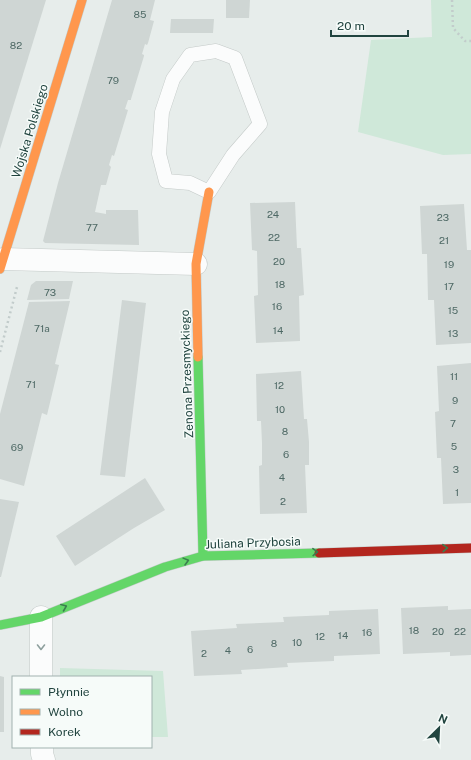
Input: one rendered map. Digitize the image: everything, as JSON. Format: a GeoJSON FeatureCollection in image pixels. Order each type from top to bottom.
{"type":"FeatureCollection","features":[{"type":"Feature","properties":{"kind":"street","name":"Wojska Polskiego"},"geometry":{"type":"LineString","coordinates":[[1,264],[82,0]]}},
{"type":"Feature","properties":{"kind":"street","name":"Zenona Przesmyckiego"},"geometry":{"type":"LineString","coordinates":[[203,556],[196,264],[209,192]]}},
{"type":"Feature","properties":{"kind":"street"},"geometry":{"type":"LineString","coordinates":[[1,264],[196,264]]}},
{"type":"Feature","properties":{"kind":"street","name":"Juliana Przybosia"},"geometry":{"type":"LineString","coordinates":[[0,625],[41,617],[164,567],[203,556],[471,548]]}},
{"type":"Feature","properties":{"kind":"street"},"geometry":{"type":"LineString","coordinates":[[41,617],[41,676]]}},
{"type":"Feature","properties":{"kind":"street"},"geometry":{"type":"LineString","coordinates":[[42,748],[44,760]]}},
{"type":"Feature","properties":{"kind":"lane"},"geometry":{"type":"LineString","coordinates":[[216,51],[236,58],[260,124],[233,155],[209,192],[190,183],[166,181],[159,154],[162,112],[173,79],[190,55],[216,51]]}},
{"type":"Feature","properties":{"kind":"path"},"geometry":{"type":"LineString","coordinates":[[452,0],[453,28],[465,41],[471,41]]}},
{"type":"Feature","properties":{"kind":"green space"},"geometry":{"type":"Polygon","coordinates":[[[431,0],[471,0],[471,154],[443,155],[358,132],[371,40],[432,37],[431,0]]]}},
{"type":"Feature","properties":{"kind":"green space"},"geometry":{"type":"Polygon","coordinates":[[[60,668],[163,671],[168,737],[152,737],[152,676],[60,676],[60,668]]]}},
{"type":"Feature","properties":{"kind":"building"},"geometry":{"type":"Polygon","coordinates":[[[0,0],[46,0],[0,149],[0,0]]]}},
{"type":"Feature","properties":{"kind":"building"},"geometry":{"type":"Polygon","coordinates":[[[112,0],[155,0],[150,20],[154,21],[148,43],[147,45],[145,44],[142,54],[144,56],[131,100],[128,100],[125,109],[128,110],[114,156],[112,155],[109,165],[111,167],[106,185],[101,185],[95,212],[106,214],[106,210],[138,210],[139,245],[45,243],[43,241],[58,183],[112,0]]]}},
{"type":"Feature","properties":{"kind":"building"},"geometry":{"type":"Polygon","coordinates":[[[226,0],[250,0],[249,18],[226,18],[226,0]]]}},
{"type":"Feature","properties":{"kind":"building"},"geometry":{"type":"Polygon","coordinates":[[[171,19],[214,19],[213,33],[170,33],[171,19]]]}},
{"type":"Feature","properties":{"kind":"building"},"geometry":{"type":"Polygon","coordinates":[[[295,202],[297,248],[301,248],[304,295],[299,296],[300,341],[256,343],[254,296],[258,295],[257,251],[252,250],[250,203],[295,202]]]}},
{"type":"Feature","properties":{"kind":"building"},"geometry":{"type":"Polygon","coordinates":[[[464,204],[467,250],[471,250],[471,343],[436,345],[434,300],[428,300],[427,254],[422,254],[420,206],[464,204]]]}},
{"type":"Feature","properties":{"kind":"building"},"geometry":{"type":"Polygon","coordinates":[[[36,281],[73,281],[69,299],[27,300],[31,285],[36,281]]]}},
{"type":"Feature","properties":{"kind":"building"},"geometry":{"type":"Polygon","coordinates":[[[122,300],[146,303],[125,477],[100,475],[122,300]]]}},
{"type":"Feature","properties":{"kind":"building"},"geometry":{"type":"Polygon","coordinates":[[[70,301],[55,364],[59,365],[47,415],[42,413],[24,486],[0,479],[0,414],[29,302],[70,301]]]}},
{"type":"Feature","properties":{"kind":"building"},"geometry":{"type":"Polygon","coordinates":[[[471,363],[471,503],[443,504],[441,458],[437,458],[435,412],[439,411],[437,366],[471,363]]]}},
{"type":"Feature","properties":{"kind":"building"},"geometry":{"type":"Polygon","coordinates":[[[301,371],[304,419],[307,419],[309,442],[309,465],[305,465],[307,513],[260,514],[259,466],[262,465],[262,443],[261,421],[257,421],[256,374],[301,371]]]}},
{"type":"Feature","properties":{"kind":"building"},"geometry":{"type":"Polygon","coordinates":[[[145,478],[165,510],[75,566],[56,536],[145,478]]]}},
{"type":"Feature","properties":{"kind":"building"},"geometry":{"type":"Polygon","coordinates":[[[0,499],[19,502],[1,577],[0,577],[0,499]]]}},
{"type":"Feature","properties":{"kind":"building"},"geometry":{"type":"Polygon","coordinates":[[[448,606],[448,610],[471,609],[471,655],[450,656],[450,652],[403,654],[401,608],[448,606]]]}},
{"type":"Feature","properties":{"kind":"building"},"geometry":{"type":"Polygon","coordinates":[[[378,609],[380,654],[334,656],[334,661],[287,663],[288,667],[241,670],[242,674],[194,676],[191,631],[237,628],[236,624],[284,622],[283,617],[329,615],[329,611],[378,609]]]}},
{"type":"Feature","properties":{"kind":"building"},"geometry":{"type":"Polygon","coordinates":[[[0,676],[4,677],[4,732],[0,732],[0,676]]]}},
{"type":"Feature","properties":{"kind":"traffic: fast"},"geometry":{"type":"LineString","coordinates":[[198,357],[203,556]]}},
{"type":"Feature","properties":{"kind":"traffic: fast"},"geometry":{"type":"LineString","coordinates":[[0,625],[41,617],[165,567],[203,556],[319,553]]}},
{"type":"Feature","properties":{"kind":"traffic: slow"},"geometry":{"type":"LineString","coordinates":[[0,269],[82,0]]}},
{"type":"Feature","properties":{"kind":"traffic: slow"},"geometry":{"type":"LineString","coordinates":[[198,357],[196,264],[209,192]]}},
{"type":"Feature","properties":{"kind":"traffic: jam"},"geometry":{"type":"LineString","coordinates":[[319,553],[471,548]]}}]}
